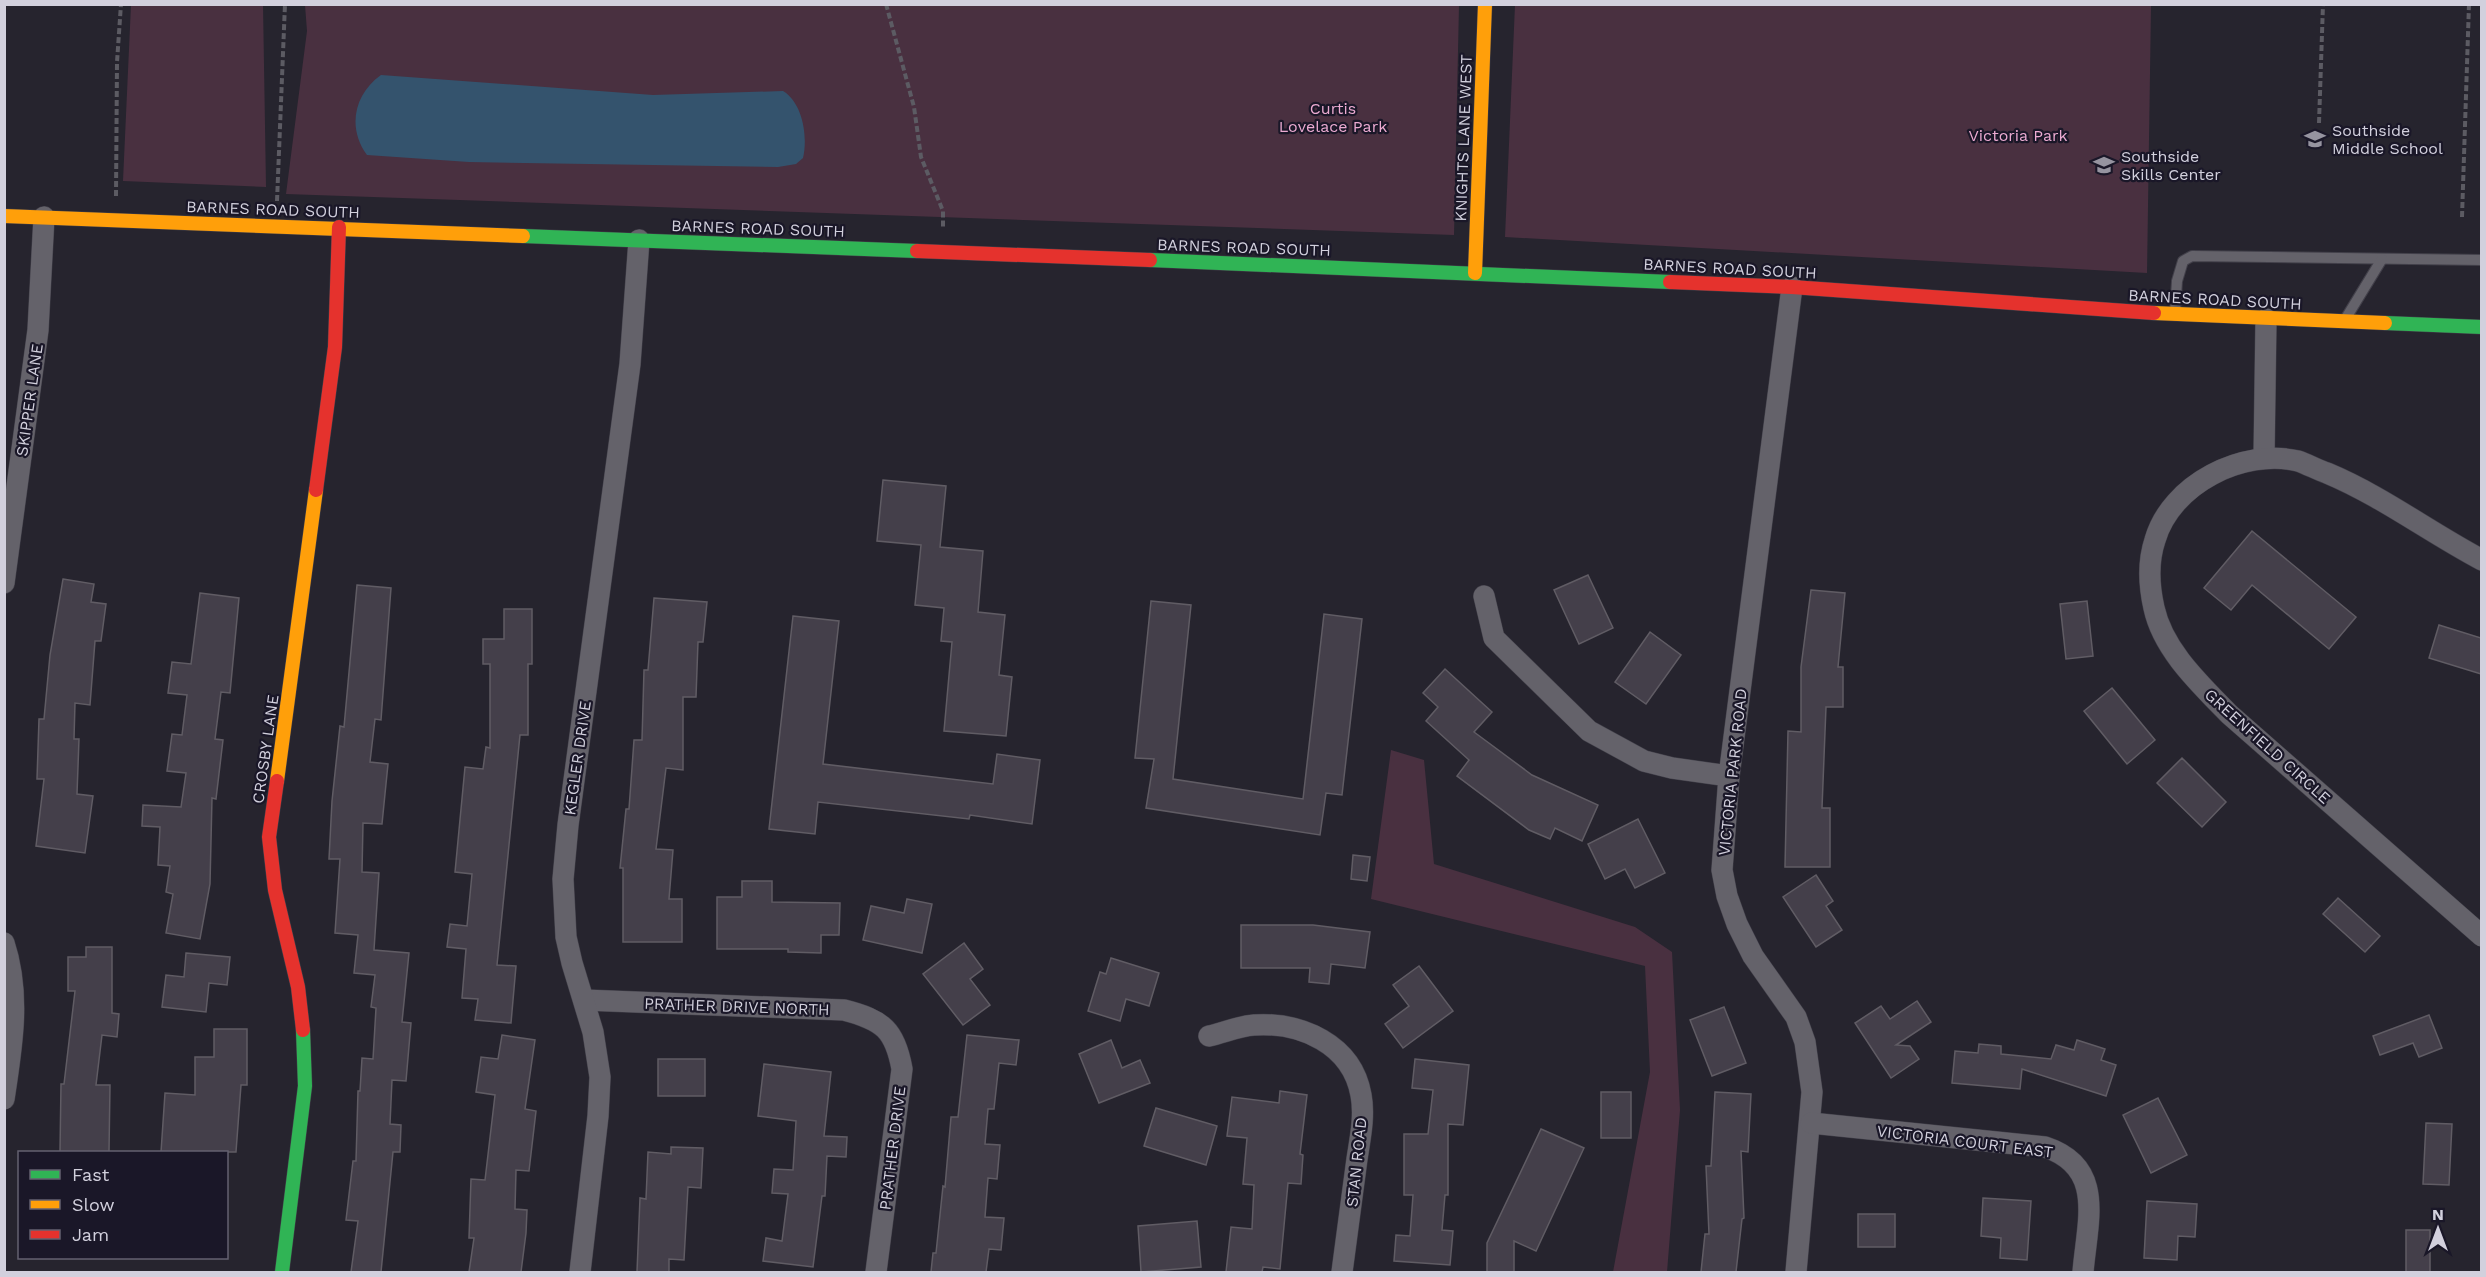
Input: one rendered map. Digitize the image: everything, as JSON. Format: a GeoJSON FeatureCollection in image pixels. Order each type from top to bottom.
{"type":"FeatureCollection","features":[{"type":"Feature","properties":{"kind":"street","name":"KNIGHTS LANE WEST"},"geometry":{"type":"LineString","coordinates":[[1474,273],[1485,4]]}},
{"type":"Feature","properties":{"kind":"street","name":"BARNES ROAD SOUTH"},"geometry":{"type":"LineString","coordinates":[[4,216],[339,227],[1792,287],[2175,314],[2343,323],[2481,327]]}},
{"type":"Feature","properties":{"kind":"street","name":"SKIPPER LANE"},"geometry":{"type":"LineString","coordinates":[[4,583],[38,330],[44,217]]}},
{"type":"Feature","properties":{"kind":"street","name":"CROSBY LANE"},"geometry":{"type":"LineString","coordinates":[[282,1272],[305,1086],[306,1050],[298,987],[273,882],[269,837],[335,347],[339,227]]}},
{"type":"Feature","properties":{"kind":"street","name":"KEGLER DRIVE"},"geometry":{"type":"LineString","coordinates":[[579,1272],[598,1116],[600,1077],[593,1032],[566,937],[564,879],[570,813],[630,364],[639,240]]}},
{"type":"Feature","properties":{"kind":"street","name":"VICTORIA PARK ROAD"},"geometry":{"type":"LineString","coordinates":[[1792,287],[1729,776],[1722,870],[1727,896],[1737,924],[1754,956],[1796,1017],[1805,1042],[1812,1092],[1811,1123],[1796,1272]]}},
{"type":"Feature","properties":{"kind":"street"},"geometry":{"type":"LineString","coordinates":[[2264,458],[2266,319]]}},
{"type":"Feature","properties":{"kind":"street","name":"GREENFIELD CIRCLE"},"geometry":{"type":"LineString","coordinates":[[2481,560],[2362,488],[2298,461],[2264,458],[2245,460],[2202,482],[2179,500],[2164,519],[2155,539],[2150,586],[2154,610],[2167,641],[2196,681],[2229,714],[2481,936]]}},
{"type":"Feature","properties":{"kind":"street"},"geometry":{"type":"LineString","coordinates":[[1484,596],[1494,638],[1589,731],[1644,761],[1672,768],[1729,776]]}},
{"type":"Feature","properties":{"kind":"street"},"geometry":{"type":"LineString","coordinates":[[4,943],[13,983],[14,1012],[4,1099]]}},
{"type":"Feature","properties":{"kind":"street","name":"PRATHER DRIVE NORTH"},"geometry":{"type":"LineString","coordinates":[[584,1000],[844,1010],[866,1015],[885,1027]]}},
{"type":"Feature","properties":{"kind":"street","name":"STAN ROAD"},"geometry":{"type":"LineString","coordinates":[[1209,1036],[1252,1025],[1290,1027],[1319,1036],[1340,1051],[1352,1070],[1361,1095],[1362,1121],[1342,1272]]}},
{"type":"Feature","properties":{"kind":"street","name":"PRATHER DRIVE"},"geometry":{"type":"LineString","coordinates":[[876,1272],[902,1069],[898,1046],[885,1027]]}},
{"type":"Feature","properties":{"kind":"street","name":"VICTORIA COURT EAST"},"geometry":{"type":"LineString","coordinates":[[1811,1123],[2044,1147],[2063,1153],[2077,1165],[2085,1178],[2089,1203],[2083,1272]]}},
{"type":"Feature","properties":{"kind":"lane"},"geometry":{"type":"LineString","coordinates":[[2175,314],[2180,271],[2183,261],[2192,256],[2481,260]]}},
{"type":"Feature","properties":{"kind":"lane"},"geometry":{"type":"LineString","coordinates":[[2343,323],[2382,259]]}},
{"type":"Feature","properties":{"kind":"path"},"geometry":{"type":"LineString","coordinates":[[115,219],[120,4]]}},
{"type":"Feature","properties":{"kind":"path"},"geometry":{"type":"LineString","coordinates":[[276,225],[285,4]]}},
{"type":"Feature","properties":{"kind":"path"},"geometry":{"type":"LineString","coordinates":[[885,4],[914,106],[921,157],[943,211],[941,252]]}},
{"type":"Feature","properties":{"kind":"path"},"geometry":{"type":"LineString","coordinates":[[2319,123],[2323,4]]}},
{"type":"Feature","properties":{"kind":"path"},"geometry":{"type":"LineString","coordinates":[[2462,217],[2469,4]]}},
{"type":"Feature","properties":{"kind":"green space"},"geometry":{"type":"Polygon","coordinates":[[[131,5],[263,5],[266,187],[123,181],[131,5]]]}},
{"type":"Feature","properties":{"kind":"green space","name":"Curtis Lovelace Park"},"geometry":{"type":"Polygon","coordinates":[[[305,5],[1459,5],[1454,235],[286,194],[307,31],[305,5]]]}},
{"type":"Feature","properties":{"kind":"green space","name":"Victoria Park"},"geometry":{"type":"Polygon","coordinates":[[[1515,5],[2151,5],[2147,273],[1505,237],[1515,5]]]}},
{"type":"Feature","properties":{"kind":"green space"},"geometry":{"type":"Polygon","coordinates":[[[1391,750],[1424,760],[1434,864],[1635,927],[1672,952],[1680,1110],[1667,1272],[1613,1272],[1650,1072],[1645,966],[1371,899],[1391,750]]]}},
{"type":"Feature","properties":{"kind":"water"},"geometry":{"type":"Polygon","coordinates":[[[381,75],[653,95],[783,91],[790,96],[802,121],[805,140],[803,158],[796,164],[778,167],[469,162],[367,155],[357,134],[356,112],[365,92],[381,75]]]}},
{"type":"Feature","properties":{"kind":"building"},"geometry":{"type":"Polygon","coordinates":[[[883,480],[946,486],[940,547],[983,551],[978,612],[1005,615],[999,675],[1012,677],[1006,736],[944,731],[952,642],[941,641],[944,608],[915,605],[921,545],[877,541],[883,480]]]}},
{"type":"Feature","properties":{"kind":"building"},"geometry":{"type":"Polygon","coordinates":[[[2252,531],[2356,617],[2329,649],[2252,585],[2231,610],[2204,588],[2252,531]]]}},
{"type":"Feature","properties":{"kind":"building"},"geometry":{"type":"Polygon","coordinates":[[[1588,575],[1613,628],[1579,644],[1554,590],[1588,575]]]}},
{"type":"Feature","properties":{"kind":"building"},"geometry":{"type":"Polygon","coordinates":[[[63,579],[94,584],[91,602],[106,604],[101,641],[95,641],[90,705],[75,703],[74,739],[79,739],[77,794],[93,796],[85,853],[36,846],[44,779],[37,779],[39,719],[44,719],[50,655],[63,579]]]}},
{"type":"Feature","properties":{"kind":"building"},"geometry":{"type":"Polygon","coordinates":[[[357,585],[391,588],[381,720],[375,719],[370,762],[388,764],[382,824],[363,823],[362,872],[379,873],[374,950],[409,953],[402,1022],[411,1023],[406,1081],[392,1080],[390,1124],[401,1125],[400,1152],[393,1152],[381,1272],[351,1272],[358,1221],[346,1220],[353,1161],[356,1161],[358,1091],[360,1091],[362,1058],[373,1059],[376,1008],[371,1007],[375,975],[354,973],[358,935],[335,933],[340,859],[329,859],[332,801],[340,726],[344,727],[357,585]]]}},
{"type":"Feature","properties":{"kind":"building"},"geometry":{"type":"Polygon","coordinates":[[[1811,590],[1845,593],[1838,667],[1843,667],[1843,707],[1826,707],[1822,808],[1830,808],[1830,867],[1785,867],[1788,731],[1801,732],[1801,667],[1811,590]]]}},
{"type":"Feature","properties":{"kind":"building"},"geometry":{"type":"Polygon","coordinates":[[[200,593],[239,598],[230,693],[221,692],[215,739],[223,740],[216,799],[212,798],[210,884],[200,939],[166,933],[173,894],[166,892],[170,866],[158,865],[160,827],[142,826],[143,805],[181,807],[186,773],[167,771],[172,734],[182,735],[187,695],[168,693],[172,662],[191,664],[200,593]]]}},
{"type":"Feature","properties":{"kind":"building"},"geometry":{"type":"Polygon","coordinates":[[[654,598],[707,602],[703,642],[698,642],[696,697],[683,697],[683,770],[666,768],[656,849],[673,850],[669,899],[682,899],[682,942],[623,942],[623,868],[620,868],[626,809],[629,809],[634,740],[642,740],[644,670],[648,670],[654,598]]]}},
{"type":"Feature","properties":{"kind":"building"},"geometry":{"type":"Polygon","coordinates":[[[1151,601],[1191,605],[1173,779],[1303,799],[1324,614],[1362,619],[1342,795],[1326,793],[1320,835],[1146,808],[1154,759],[1135,758],[1151,601]]]}},
{"type":"Feature","properties":{"kind":"building"},"geometry":{"type":"Polygon","coordinates":[[[2087,601],[2093,656],[2066,659],[2060,604],[2087,601]]]}},
{"type":"Feature","properties":{"kind":"building"},"geometry":{"type":"Polygon","coordinates":[[[504,609],[532,609],[532,664],[528,664],[528,735],[520,735],[497,965],[516,966],[511,1023],[475,1020],[478,999],[462,998],[466,949],[447,947],[450,924],[467,926],[472,874],[455,872],[465,767],[483,769],[486,747],[490,748],[490,664],[483,664],[483,639],[504,639],[504,609]]]}},
{"type":"Feature","properties":{"kind":"building"},"geometry":{"type":"Polygon","coordinates":[[[793,616],[839,621],[823,764],[993,784],[997,754],[1040,760],[1032,824],[970,815],[969,819],[818,802],[815,834],[769,829],[793,616]]]}},
{"type":"Feature","properties":{"kind":"building"},"geometry":{"type":"Polygon","coordinates":[[[2439,625],[2481,638],[2481,674],[2429,658],[2439,625]]]}},
{"type":"Feature","properties":{"kind":"building"},"geometry":{"type":"Polygon","coordinates":[[[1650,632],[1681,655],[1646,704],[1615,682],[1650,632]]]}},
{"type":"Feature","properties":{"kind":"building"},"geometry":{"type":"Polygon","coordinates":[[[1445,669],[1492,712],[1474,732],[1532,775],[1598,805],[1582,841],[1555,828],[1550,839],[1529,830],[1457,776],[1469,760],[1426,721],[1438,707],[1423,693],[1445,669]]]}},
{"type":"Feature","properties":{"kind":"building"},"geometry":{"type":"Polygon","coordinates":[[[2112,688],[2155,740],[2127,764],[2084,711],[2112,688]]]}},
{"type":"Feature","properties":{"kind":"building"},"geometry":{"type":"Polygon","coordinates":[[[2182,758],[2226,802],[2202,827],[2157,783],[2182,758]]]}},
{"type":"Feature","properties":{"kind":"building"},"geometry":{"type":"Polygon","coordinates":[[[1638,819],[1665,873],[1635,888],[1625,869],[1605,879],[1588,844],[1638,819]]]}},
{"type":"Feature","properties":{"kind":"building"},"geometry":{"type":"Polygon","coordinates":[[[1353,855],[1370,857],[1367,881],[1351,879],[1353,855]]]}},
{"type":"Feature","properties":{"kind":"building"},"geometry":{"type":"Polygon","coordinates":[[[1816,875],[1833,901],[1826,906],[1842,930],[1816,947],[1783,897],[1816,875]]]}},
{"type":"Feature","properties":{"kind":"building"},"geometry":{"type":"Polygon","coordinates":[[[742,881],[772,881],[772,902],[840,903],[839,935],[821,935],[821,953],[788,952],[788,949],[717,949],[717,897],[742,897],[742,881]]]}},
{"type":"Feature","properties":{"kind":"building"},"geometry":{"type":"Polygon","coordinates":[[[2338,898],[2380,936],[2365,952],[2323,914],[2338,898]]]}},
{"type":"Feature","properties":{"kind":"building"},"geometry":{"type":"Polygon","coordinates":[[[907,899],[932,904],[922,953],[863,940],[871,906],[904,913],[907,899]]]}},
{"type":"Feature","properties":{"kind":"building"},"geometry":{"type":"Polygon","coordinates":[[[1241,925],[1313,925],[1370,932],[1365,968],[1331,964],[1329,984],[1309,982],[1310,968],[1241,968],[1241,925]]]}},
{"type":"Feature","properties":{"kind":"building"},"geometry":{"type":"Polygon","coordinates":[[[964,943],[983,969],[970,979],[990,1005],[963,1025],[923,974],[964,943]]]}},
{"type":"Feature","properties":{"kind":"building"},"geometry":{"type":"Polygon","coordinates":[[[86,947],[112,947],[112,1013],[119,1014],[117,1037],[102,1035],[96,1085],[110,1085],[109,1151],[60,1151],[61,1084],[64,1084],[75,991],[68,991],[68,957],[86,957],[86,947]]]}},
{"type":"Feature","properties":{"kind":"building"},"geometry":{"type":"Polygon","coordinates":[[[186,953],[230,957],[227,985],[209,983],[206,1012],[162,1007],[166,975],[184,977],[186,953]]]}},
{"type":"Feature","properties":{"kind":"building"},"geometry":{"type":"Polygon","coordinates":[[[1111,958],[1159,973],[1149,1006],[1126,999],[1120,1021],[1088,1011],[1100,972],[1106,974],[1111,958]]]}},
{"type":"Feature","properties":{"kind":"building"},"geometry":{"type":"Polygon","coordinates":[[[1419,966],[1453,1011],[1403,1048],[1385,1024],[1409,1006],[1393,985],[1419,966]]]}},
{"type":"Feature","properties":{"kind":"building"},"geometry":{"type":"Polygon","coordinates":[[[1917,1001],[1931,1022],[1896,1045],[1910,1046],[1919,1059],[1891,1078],[1855,1023],[1881,1006],[1890,1019],[1917,1001]]]}},
{"type":"Feature","properties":{"kind":"building"},"geometry":{"type":"Polygon","coordinates":[[[1724,1007],[1746,1063],[1712,1076],[1690,1020],[1724,1007]]]}},
{"type":"Feature","properties":{"kind":"building"},"geometry":{"type":"Polygon","coordinates":[[[2429,1015],[2442,1048],[2419,1057],[2413,1043],[2380,1055],[2373,1036],[2429,1015]]]}},
{"type":"Feature","properties":{"kind":"building"},"geometry":{"type":"Polygon","coordinates":[[[214,1029],[247,1029],[247,1085],[241,1085],[236,1152],[161,1151],[165,1093],[195,1095],[195,1057],[214,1057],[214,1029]]]}},
{"type":"Feature","properties":{"kind":"building"},"geometry":{"type":"Polygon","coordinates":[[[502,1035],[535,1040],[525,1109],[536,1111],[529,1171],[516,1170],[515,1209],[527,1210],[521,1272],[469,1272],[474,1238],[469,1238],[471,1179],[485,1180],[495,1095],[476,1092],[481,1057],[498,1059],[502,1035]]]}},
{"type":"Feature","properties":{"kind":"building"},"geometry":{"type":"Polygon","coordinates":[[[967,1035],[1019,1040],[1016,1065],[999,1063],[994,1109],[988,1109],[985,1144],[1000,1145],[997,1179],[988,1178],[985,1217],[1004,1218],[1001,1250],[989,1249],[986,1272],[931,1272],[933,1253],[936,1253],[943,1186],[945,1187],[951,1117],[958,1117],[967,1035]]]}},
{"type":"Feature","properties":{"kind":"building"},"geometry":{"type":"Polygon","coordinates":[[[1111,1040],[1122,1068],[1140,1060],[1150,1083],[1099,1103],[1079,1054],[1111,1040]]]}},
{"type":"Feature","properties":{"kind":"building"},"geometry":{"type":"Polygon","coordinates":[[[2077,1040],[2105,1049],[2101,1060],[2116,1065],[2106,1096],[2022,1069],[2020,1089],[1952,1083],[1955,1051],[1978,1053],[1979,1044],[2001,1046],[2001,1054],[2051,1059],[2056,1045],[2074,1050],[2077,1040]]]}},
{"type":"Feature","properties":{"kind":"building"},"geometry":{"type":"Polygon","coordinates":[[[658,1059],[705,1059],[705,1096],[658,1096],[658,1059]]]}},
{"type":"Feature","properties":{"kind":"building"},"geometry":{"type":"Polygon","coordinates":[[[1415,1059],[1469,1065],[1463,1125],[1448,1124],[1448,1195],[1445,1195],[1442,1230],[1453,1231],[1450,1265],[1394,1261],[1396,1235],[1410,1236],[1413,1195],[1404,1195],[1404,1134],[1428,1134],[1433,1090],[1412,1088],[1415,1059]]]}},
{"type":"Feature","properties":{"kind":"building"},"geometry":{"type":"Polygon","coordinates":[[[764,1064],[831,1072],[824,1136],[847,1137],[846,1157],[827,1156],[825,1196],[822,1196],[813,1267],[763,1261],[766,1238],[782,1241],[788,1194],[772,1193],[774,1169],[793,1170],[796,1121],[758,1116],[764,1064]]]}},
{"type":"Feature","properties":{"kind":"building"},"geometry":{"type":"Polygon","coordinates":[[[1280,1091],[1307,1095],[1300,1154],[1303,1155],[1301,1184],[1288,1183],[1280,1269],[1263,1267],[1262,1272],[1226,1272],[1231,1227],[1252,1229],[1254,1185],[1243,1184],[1247,1138],[1227,1136],[1232,1097],[1279,1103],[1280,1091]]]}},
{"type":"Feature","properties":{"kind":"building"},"geometry":{"type":"Polygon","coordinates":[[[1601,1092],[1631,1092],[1631,1138],[1601,1138],[1601,1092]]]}},
{"type":"Feature","properties":{"kind":"building"},"geometry":{"type":"Polygon","coordinates":[[[1715,1092],[1751,1094],[1748,1152],[1741,1151],[1744,1218],[1742,1219],[1736,1272],[1701,1272],[1705,1234],[1709,1234],[1706,1166],[1711,1166],[1715,1092]]]}},
{"type":"Feature","properties":{"kind":"building"},"geometry":{"type":"Polygon","coordinates":[[[2158,1098],[2187,1155],[2151,1173],[2123,1115],[2158,1098]]]}},
{"type":"Feature","properties":{"kind":"building"},"geometry":{"type":"Polygon","coordinates":[[[1156,1108],[1217,1126],[1206,1165],[1144,1146],[1156,1108]]]}},
{"type":"Feature","properties":{"kind":"building"},"geometry":{"type":"Polygon","coordinates":[[[2426,1123],[2452,1124],[2449,1185],[2423,1184],[2426,1123]]]}},
{"type":"Feature","properties":{"kind":"building"},"geometry":{"type":"Polygon","coordinates":[[[1541,1129],[1584,1148],[1536,1251],[1514,1241],[1514,1272],[1487,1272],[1487,1243],[1541,1129]]]}},
{"type":"Feature","properties":{"kind":"building"},"geometry":{"type":"Polygon","coordinates":[[[671,1147],[703,1148],[701,1188],[688,1187],[684,1260],[669,1259],[669,1272],[637,1272],[640,1198],[646,1199],[648,1152],[671,1154],[671,1147]]]}},
{"type":"Feature","properties":{"kind":"building"},"geometry":{"type":"Polygon","coordinates":[[[1983,1198],[2031,1201],[2027,1260],[2000,1258],[2001,1238],[1981,1236],[1983,1198]]]}},
{"type":"Feature","properties":{"kind":"building"},"geometry":{"type":"Polygon","coordinates":[[[2147,1201],[2197,1204],[2195,1237],[2178,1236],[2177,1260],[2144,1258],[2147,1201]]]}},
{"type":"Feature","properties":{"kind":"building"},"geometry":{"type":"Polygon","coordinates":[[[1858,1214],[1895,1214],[1895,1247],[1858,1247],[1858,1214]]]}},
{"type":"Feature","properties":{"kind":"building"},"geometry":{"type":"Polygon","coordinates":[[[1197,1221],[1201,1267],[1141,1272],[1138,1226],[1197,1221]]]}},
{"type":"Feature","properties":{"kind":"building"},"geometry":{"type":"Polygon","coordinates":[[[2406,1230],[2430,1230],[2430,1272],[2406,1272],[2406,1230]]]}},
{"type":"Feature","properties":{"kind":"traffic: fast"},"geometry":{"type":"LineString","coordinates":[[523,236],[917,251]]}},
{"type":"Feature","properties":{"kind":"traffic: fast"},"geometry":{"type":"LineString","coordinates":[[1150,260],[1670,282]]}},
{"type":"Feature","properties":{"kind":"traffic: fast"},"geometry":{"type":"LineString","coordinates":[[2385,323],[2482,327]]}},
{"type":"Feature","properties":{"kind":"traffic: fast"},"geometry":{"type":"LineString","coordinates":[[282,1272],[305,1086],[303,1030]]}},
{"type":"Feature","properties":{"kind":"traffic: slow"},"geometry":{"type":"LineString","coordinates":[[1475,273],[1485,4]]}},
{"type":"Feature","properties":{"kind":"traffic: slow"},"geometry":{"type":"LineString","coordinates":[[4,216],[523,236]]}},
{"type":"Feature","properties":{"kind":"traffic: slow"},"geometry":{"type":"LineString","coordinates":[[2154,313],[2385,323]]}},
{"type":"Feature","properties":{"kind":"traffic: slow"},"geometry":{"type":"LineString","coordinates":[[277,781],[316,490]]}},
{"type":"Feature","properties":{"kind":"traffic: jam"},"geometry":{"type":"LineString","coordinates":[[316,490],[335,347],[339,227]]}},
{"type":"Feature","properties":{"kind":"traffic: jam"},"geometry":{"type":"LineString","coordinates":[[917,251],[1150,260]]}},
{"type":"Feature","properties":{"kind":"traffic: jam"},"geometry":{"type":"LineString","coordinates":[[1670,282],[1792,287],[2154,313]]}},
{"type":"Feature","properties":{"kind":"traffic: jam"},"geometry":{"type":"LineString","coordinates":[[277,781],[269,837],[275,890],[298,987],[303,1030]]}},
{"type":"Feature","properties":{"kind":"place","name":"Southside Middle School"},"geometry":{"type":"Point","coordinates":[2315,139]}},
{"type":"Feature","properties":{"kind":"place","name":"Southside Skills Center"},"geometry":{"type":"Point","coordinates":[2104,165]}}]}
